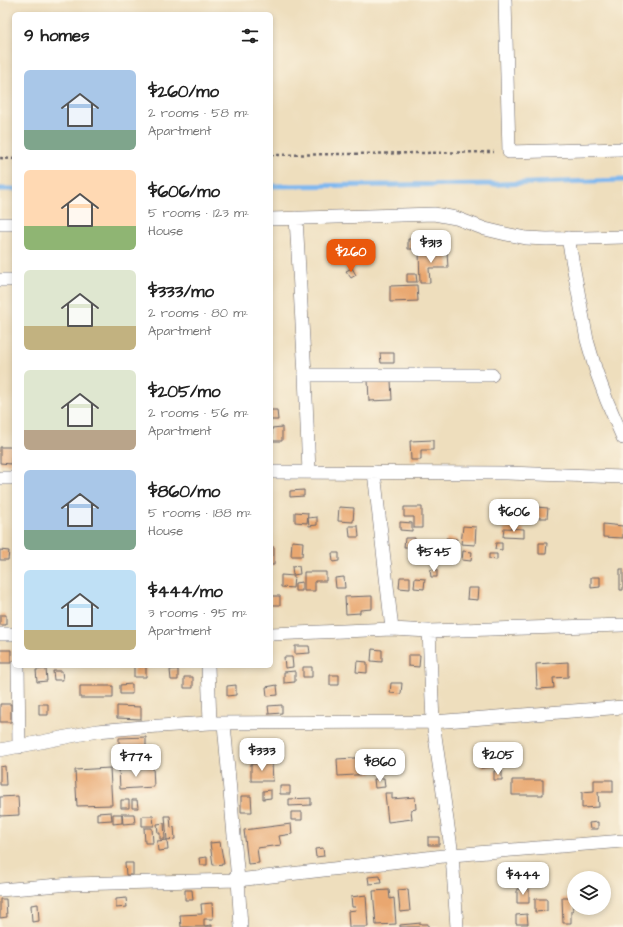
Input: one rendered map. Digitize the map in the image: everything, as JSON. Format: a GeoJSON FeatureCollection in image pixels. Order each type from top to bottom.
{"type":"FeatureCollection","features":[{"type":"Feature","properties":{"kind":"street"},"geometry":{"type":"LineString","coordinates":[[505,0],[509,152],[623,149]]}},
{"type":"Feature","properties":{"kind":"street"},"geometry":{"type":"LineString","coordinates":[[273,218],[434,214],[456,218],[485,229],[526,238],[623,237]]}},
{"type":"Feature","properties":{"kind":"street"},"geometry":{"type":"LineString","coordinates":[[296,218],[309,472]]}},
{"type":"Feature","properties":{"kind":"street"},"geometry":{"type":"LineString","coordinates":[[0,224],[12,224]]}},
{"type":"Feature","properties":{"kind":"street"},"geometry":{"type":"LineString","coordinates":[[568,238],[587,340],[596,371],[618,413],[623,438]]}},
{"type":"Feature","properties":{"kind":"street"},"geometry":{"type":"LineString","coordinates":[[0,280],[12,280]]}},
{"type":"Feature","properties":{"kind":"street"},"geometry":{"type":"LineString","coordinates":[[305,375],[492,376]]}},
{"type":"Feature","properties":{"kind":"street"},"geometry":{"type":"LineString","coordinates":[[273,472],[507,473],[623,477]]}},
{"type":"Feature","properties":{"kind":"street"},"geometry":{"type":"LineString","coordinates":[[374,472],[392,629]]}},
{"type":"Feature","properties":{"kind":"street"},"geometry":{"type":"LineString","coordinates":[[0,478],[12,478]]}},
{"type":"Feature","properties":{"kind":"street"},"geometry":{"type":"LineString","coordinates":[[273,634],[392,629],[429,631],[623,625]]}},
{"type":"Feature","properties":{"kind":"street"},"geometry":{"type":"LineString","coordinates":[[429,631],[433,722],[452,855],[457,927]]}},
{"type":"Feature","properties":{"kind":"street"},"geometry":{"type":"LineString","coordinates":[[0,634],[12,634]]}},
{"type":"Feature","properties":{"kind":"street"},"geometry":{"type":"LineString","coordinates":[[18,668],[19,747]]}},
{"type":"Feature","properties":{"kind":"street"},"geometry":{"type":"LineString","coordinates":[[208,668],[210,724]]}},
{"type":"Feature","properties":{"kind":"street"},"geometry":{"type":"LineString","coordinates":[[0,750],[97,731],[143,727],[210,724],[433,722],[623,707]]}},
{"type":"Feature","properties":{"kind":"street"},"geometry":{"type":"LineString","coordinates":[[224,724],[242,927]]}},
{"type":"Feature","properties":{"kind":"street"},"geometry":{"type":"LineString","coordinates":[[0,890],[71,884],[238,880],[452,855],[623,841]]}},
{"type":"Feature","properties":{"kind":"path"},"geometry":{"type":"LineString","coordinates":[[273,155],[509,152]]}},
{"type":"Feature","properties":{"kind":"path"},"geometry":{"type":"LineString","coordinates":[[0,158],[12,159]]}},
{"type":"Feature","properties":{"kind":"building"},"geometry":{"type":"Polygon","coordinates":[[[408,239],[415,239],[416,249],[408,249],[408,239]]]}},
{"type":"Feature","properties":{"kind":"building"},"geometry":{"type":"Polygon","coordinates":[[[447,251],[448,268],[429,268],[430,283],[420,283],[419,252],[447,251]]]}},
{"type":"Feature","properties":{"kind":"building"},"geometry":{"type":"Polygon","coordinates":[[[352,268],[356,275],[351,278],[346,271],[352,268]]]}},
{"type":"Feature","properties":{"kind":"building"},"geometry":{"type":"Polygon","coordinates":[[[407,274],[416,274],[417,282],[407,282],[407,274]]]}},
{"type":"Feature","properties":{"kind":"building"},"geometry":{"type":"Polygon","coordinates":[[[417,285],[418,301],[390,302],[390,286],[417,285]]]}},
{"type":"Feature","properties":{"kind":"building"},"geometry":{"type":"Polygon","coordinates":[[[380,353],[394,353],[394,363],[381,363],[380,353]]]}},
{"type":"Feature","properties":{"kind":"building"},"geometry":{"type":"Polygon","coordinates":[[[368,380],[391,380],[392,400],[369,401],[368,380]]]}},
{"type":"Feature","properties":{"kind":"building"},"geometry":{"type":"Polygon","coordinates":[[[273,410],[277,410],[278,420],[273,420],[273,410]]]}},
{"type":"Feature","properties":{"kind":"building"},"geometry":{"type":"Polygon","coordinates":[[[282,427],[282,441],[273,441],[273,428],[282,427]]]}},
{"type":"Feature","properties":{"kind":"building"},"geometry":{"type":"Polygon","coordinates":[[[433,440],[433,450],[421,450],[421,460],[411,460],[410,441],[433,440]]]}},
{"type":"Feature","properties":{"kind":"building"},"geometry":{"type":"Polygon","coordinates":[[[0,447],[12,447],[11,464],[0,463],[0,447]]]}},
{"type":"Feature","properties":{"kind":"building"},"geometry":{"type":"Polygon","coordinates":[[[304,490],[304,496],[290,497],[290,491],[304,490]]]}},
{"type":"Feature","properties":{"kind":"building"},"geometry":{"type":"Polygon","coordinates":[[[339,507],[354,508],[353,522],[338,521],[339,507]]]}},
{"type":"Feature","properties":{"kind":"building"},"geometry":{"type":"Polygon","coordinates":[[[404,507],[422,507],[422,528],[414,528],[414,517],[404,517],[404,507]]]}},
{"type":"Feature","properties":{"kind":"building"},"geometry":{"type":"Polygon","coordinates":[[[536,507],[548,508],[547,518],[536,518],[536,507]]]}},
{"type":"Feature","properties":{"kind":"building"},"geometry":{"type":"Polygon","coordinates":[[[295,512],[308,513],[307,523],[295,522],[295,512]]]}},
{"type":"Feature","properties":{"kind":"building"},"geometry":{"type":"Polygon","coordinates":[[[317,517],[317,525],[309,526],[308,518],[317,517]]]}},
{"type":"Feature","properties":{"kind":"building"},"geometry":{"type":"Polygon","coordinates":[[[400,522],[412,523],[412,531],[400,530],[400,522]]]}},
{"type":"Feature","properties":{"kind":"building"},"geometry":{"type":"Polygon","coordinates":[[[603,524],[623,526],[623,538],[603,537],[603,524]]]}},
{"type":"Feature","properties":{"kind":"building"},"geometry":{"type":"Polygon","coordinates":[[[349,526],[358,526],[359,537],[350,537],[349,526]]]}},
{"type":"Feature","properties":{"kind":"building"},"geometry":{"type":"Polygon","coordinates":[[[463,526],[476,527],[475,545],[461,544],[463,526]]]}},
{"type":"Feature","properties":{"kind":"building"},"geometry":{"type":"Polygon","coordinates":[[[504,528],[524,529],[524,538],[503,537],[504,528]]]}},
{"type":"Feature","properties":{"kind":"building"},"geometry":{"type":"Polygon","coordinates":[[[405,538],[415,538],[414,547],[404,547],[405,538]]]}},
{"type":"Feature","properties":{"kind":"building"},"geometry":{"type":"Polygon","coordinates":[[[446,538],[457,539],[456,548],[446,548],[446,538]]]}},
{"type":"Feature","properties":{"kind":"building"},"geometry":{"type":"Polygon","coordinates":[[[292,541],[303,542],[302,556],[291,556],[292,541]]]}},
{"type":"Feature","properties":{"kind":"building"},"geometry":{"type":"Polygon","coordinates":[[[496,543],[502,543],[502,550],[495,549],[496,543]]]}},
{"type":"Feature","properties":{"kind":"building"},"geometry":{"type":"Polygon","coordinates":[[[539,543],[547,543],[546,554],[539,554],[539,543]]]}},
{"type":"Feature","properties":{"kind":"building"},"geometry":{"type":"Polygon","coordinates":[[[273,547],[274,547],[273,565],[273,547]]]}},
{"type":"Feature","properties":{"kind":"building"},"geometry":{"type":"Polygon","coordinates":[[[0,550],[9,551],[8,560],[0,560],[0,550]]]}},
{"type":"Feature","properties":{"kind":"building"},"geometry":{"type":"Polygon","coordinates":[[[463,551],[472,552],[471,561],[462,560],[463,551]]]}},
{"type":"Feature","properties":{"kind":"building"},"geometry":{"type":"Polygon","coordinates":[[[332,553],[339,553],[339,561],[333,562],[332,553]]]}},
{"type":"Feature","properties":{"kind":"building"},"geometry":{"type":"Polygon","coordinates":[[[489,554],[497,554],[497,560],[489,559],[489,554]]]}},
{"type":"Feature","properties":{"kind":"building"},"geometry":{"type":"Polygon","coordinates":[[[299,566],[300,574],[293,575],[292,567],[299,566]]]}},
{"type":"Feature","properties":{"kind":"building"},"geometry":{"type":"Polygon","coordinates":[[[437,569],[437,577],[431,577],[430,570],[437,569]]]}},
{"type":"Feature","properties":{"kind":"building"},"geometry":{"type":"Polygon","coordinates":[[[620,569],[623,569],[623,590],[620,590],[620,569]]]}},
{"type":"Feature","properties":{"kind":"building"},"geometry":{"type":"Polygon","coordinates":[[[304,572],[326,572],[326,581],[315,581],[315,591],[304,591],[304,572]]]}},
{"type":"Feature","properties":{"kind":"building"},"geometry":{"type":"Polygon","coordinates":[[[281,575],[294,576],[293,588],[281,587],[281,575]]]}},
{"type":"Feature","properties":{"kind":"building"},"geometry":{"type":"Polygon","coordinates":[[[344,577],[345,588],[336,588],[335,578],[344,577]]]}},
{"type":"Feature","properties":{"kind":"building"},"geometry":{"type":"Polygon","coordinates":[[[400,577],[410,577],[410,589],[399,588],[400,577]]]}},
{"type":"Feature","properties":{"kind":"building"},"geometry":{"type":"Polygon","coordinates":[[[591,577],[600,577],[600,587],[591,588],[591,577]]]}},
{"type":"Feature","properties":{"kind":"building"},"geometry":{"type":"Polygon","coordinates":[[[415,578],[425,579],[424,589],[414,588],[415,578]]]}},
{"type":"Feature","properties":{"kind":"building"},"geometry":{"type":"Polygon","coordinates":[[[302,582],[302,591],[295,591],[295,583],[302,582]]]}},
{"type":"Feature","properties":{"kind":"building"},"geometry":{"type":"Polygon","coordinates":[[[468,588],[479,588],[478,600],[467,599],[468,588]]]}},
{"type":"Feature","properties":{"kind":"building"},"geometry":{"type":"Polygon","coordinates":[[[273,596],[280,596],[280,605],[273,605],[273,596]]]}},
{"type":"Feature","properties":{"kind":"building"},"geometry":{"type":"Polygon","coordinates":[[[372,596],[372,609],[360,610],[360,613],[346,614],[345,597],[372,596]]]}},
{"type":"Feature","properties":{"kind":"building"},"geometry":{"type":"Polygon","coordinates":[[[0,615],[6,615],[6,625],[0,625],[0,615]]]}},
{"type":"Feature","properties":{"kind":"building"},"geometry":{"type":"Polygon","coordinates":[[[295,646],[309,646],[310,653],[295,654],[295,646]]]}},
{"type":"Feature","properties":{"kind":"building"},"geometry":{"type":"Polygon","coordinates":[[[372,649],[382,650],[382,662],[371,661],[372,649]]]}},
{"type":"Feature","properties":{"kind":"building"},"geometry":{"type":"Polygon","coordinates":[[[0,650],[11,650],[11,663],[0,663],[0,650]]]}},
{"type":"Feature","properties":{"kind":"building"},"geometry":{"type":"Polygon","coordinates":[[[408,655],[420,655],[419,667],[408,666],[408,655]]]}},
{"type":"Feature","properties":{"kind":"building"},"geometry":{"type":"Polygon","coordinates":[[[284,657],[292,657],[293,667],[285,668],[284,657]]]}},
{"type":"Feature","properties":{"kind":"building"},"geometry":{"type":"Polygon","coordinates":[[[357,661],[367,662],[367,673],[356,672],[357,661]]]}},
{"type":"Feature","properties":{"kind":"building"},"geometry":{"type":"Polygon","coordinates":[[[568,662],[568,677],[553,678],[554,688],[537,689],[536,664],[568,662]]]}},
{"type":"Feature","properties":{"kind":"building"},"geometry":{"type":"Polygon","coordinates":[[[303,667],[312,667],[312,677],[303,677],[303,667]]]}},
{"type":"Feature","properties":{"kind":"building"},"geometry":{"type":"Polygon","coordinates":[[[134,668],[146,668],[146,677],[134,677],[134,668]]]}},
{"type":"Feature","properties":{"kind":"building"},"geometry":{"type":"Polygon","coordinates":[[[46,669],[47,681],[37,682],[36,670],[46,669]]]}},
{"type":"Feature","properties":{"kind":"building"},"geometry":{"type":"Polygon","coordinates":[[[178,669],[178,680],[171,680],[170,670],[178,669]]]}},
{"type":"Feature","properties":{"kind":"building"},"geometry":{"type":"Polygon","coordinates":[[[53,671],[62,671],[63,680],[54,680],[53,671]]]}},
{"type":"Feature","properties":{"kind":"building"},"geometry":{"type":"Polygon","coordinates":[[[295,671],[295,682],[284,683],[284,672],[295,671]]]}},
{"type":"Feature","properties":{"kind":"building"},"geometry":{"type":"Polygon","coordinates":[[[330,675],[339,675],[339,685],[330,685],[330,675]]]}},
{"type":"Feature","properties":{"kind":"building"},"geometry":{"type":"Polygon","coordinates":[[[184,677],[193,677],[193,688],[184,688],[184,677]]]}},
{"type":"Feature","properties":{"kind":"building"},"geometry":{"type":"Polygon","coordinates":[[[391,683],[402,683],[401,694],[390,693],[391,683]]]}},
{"type":"Feature","properties":{"kind":"building"},"geometry":{"type":"Polygon","coordinates":[[[132,684],[132,694],[120,694],[120,685],[132,684]]]}},
{"type":"Feature","properties":{"kind":"building"},"geometry":{"type":"Polygon","coordinates":[[[236,685],[236,695],[227,696],[227,686],[236,685]]]}},
{"type":"Feature","properties":{"kind":"building"},"geometry":{"type":"Polygon","coordinates":[[[277,685],[278,695],[267,696],[266,687],[277,685]]]}},
{"type":"Feature","properties":{"kind":"building"},"geometry":{"type":"Polygon","coordinates":[[[80,686],[113,686],[113,698],[80,698],[80,686]]]}},
{"type":"Feature","properties":{"kind":"building"},"geometry":{"type":"Polygon","coordinates":[[[0,704],[11,704],[11,722],[0,722],[0,704]]]}},
{"type":"Feature","properties":{"kind":"building"},"geometry":{"type":"Polygon","coordinates":[[[39,704],[48,704],[48,715],[39,715],[39,704]]]}},
{"type":"Feature","properties":{"kind":"building"},"geometry":{"type":"Polygon","coordinates":[[[282,705],[282,713],[269,714],[268,706],[282,705]]]}},
{"type":"Feature","properties":{"kind":"building"},"geometry":{"type":"Polygon","coordinates":[[[117,706],[141,707],[141,719],[117,718],[117,706]]]}},
{"type":"Feature","properties":{"kind":"building"},"geometry":{"type":"Polygon","coordinates":[[[146,737],[146,746],[119,746],[119,738],[146,737]]]}},
{"type":"Feature","properties":{"kind":"building"},"geometry":{"type":"Polygon","coordinates":[[[496,746],[498,766],[481,768],[479,747],[496,746]]]}},
{"type":"Feature","properties":{"kind":"building"},"geometry":{"type":"Polygon","coordinates":[[[371,757],[372,774],[338,776],[337,759],[371,757]]]}},
{"type":"Feature","properties":{"kind":"building"},"geometry":{"type":"Polygon","coordinates":[[[272,763],[273,781],[251,781],[251,764],[272,763]]]}},
{"type":"Feature","properties":{"kind":"building"},"geometry":{"type":"Polygon","coordinates":[[[5,766],[6,785],[0,785],[0,767],[5,766]]]}},
{"type":"Feature","properties":{"kind":"building"},"geometry":{"type":"Polygon","coordinates":[[[153,767],[154,787],[120,789],[119,769],[153,767]]]}},
{"type":"Feature","properties":{"kind":"building"},"geometry":{"type":"Polygon","coordinates":[[[110,768],[112,805],[77,806],[75,770],[110,768]]]}},
{"type":"Feature","properties":{"kind":"building"},"geometry":{"type":"Polygon","coordinates":[[[494,771],[502,771],[502,780],[494,780],[494,771]]]}},
{"type":"Feature","properties":{"kind":"building"},"geometry":{"type":"Polygon","coordinates":[[[384,778],[385,787],[375,788],[374,779],[384,778]]]}},
{"type":"Feature","properties":{"kind":"building"},"geometry":{"type":"Polygon","coordinates":[[[512,780],[543,780],[543,795],[512,795],[512,780]]]}},
{"type":"Feature","properties":{"kind":"building"},"geometry":{"type":"Polygon","coordinates":[[[594,780],[613,780],[613,792],[598,792],[599,807],[582,808],[582,792],[594,791],[594,780]]]}},
{"type":"Feature","properties":{"kind":"building"},"geometry":{"type":"Polygon","coordinates":[[[280,786],[290,786],[290,794],[280,794],[280,786]]]}},
{"type":"Feature","properties":{"kind":"building"},"geometry":{"type":"Polygon","coordinates":[[[271,790],[271,798],[263,799],[263,791],[271,790]]]}},
{"type":"Feature","properties":{"kind":"building"},"geometry":{"type":"Polygon","coordinates":[[[385,793],[392,793],[392,799],[415,797],[416,809],[411,810],[412,819],[388,822],[385,793]]]}},
{"type":"Feature","properties":{"kind":"building"},"geometry":{"type":"Polygon","coordinates":[[[18,796],[19,815],[0,816],[0,797],[18,796]]]}},
{"type":"Feature","properties":{"kind":"building"},"geometry":{"type":"Polygon","coordinates":[[[241,796],[251,796],[252,812],[241,812],[241,796]]]}},
{"type":"Feature","properties":{"kind":"building"},"geometry":{"type":"Polygon","coordinates":[[[311,798],[311,805],[289,806],[289,799],[311,798]]]}},
{"type":"Feature","properties":{"kind":"building"},"geometry":{"type":"Polygon","coordinates":[[[121,800],[129,800],[129,808],[121,808],[121,800]]]}},
{"type":"Feature","properties":{"kind":"building"},"geometry":{"type":"Polygon","coordinates":[[[132,800],[137,800],[138,808],[132,808],[132,800]]]}},
{"type":"Feature","properties":{"kind":"building"},"geometry":{"type":"Polygon","coordinates":[[[111,812],[112,820],[97,821],[97,813],[111,812]]]}},
{"type":"Feature","properties":{"kind":"building"},"geometry":{"type":"Polygon","coordinates":[[[291,812],[302,812],[302,820],[291,820],[291,812]]]}},
{"type":"Feature","properties":{"kind":"building"},"geometry":{"type":"Polygon","coordinates":[[[113,814],[122,814],[122,823],[113,824],[113,814]]]}},
{"type":"Feature","properties":{"kind":"building"},"geometry":{"type":"Polygon","coordinates":[[[122,814],[134,814],[135,823],[123,824],[122,814]]]}},
{"type":"Feature","properties":{"kind":"building"},"geometry":{"type":"Polygon","coordinates":[[[142,816],[153,816],[154,826],[142,826],[142,816]]]}},
{"type":"Feature","properties":{"kind":"building"},"geometry":{"type":"Polygon","coordinates":[[[165,816],[170,816],[171,828],[174,827],[175,839],[167,840],[165,816]]]}},
{"type":"Feature","properties":{"kind":"building"},"geometry":{"type":"Polygon","coordinates":[[[598,822],[598,829],[590,829],[589,823],[598,822]]]}},
{"type":"Feature","properties":{"kind":"building"},"geometry":{"type":"Polygon","coordinates":[[[164,823],[165,839],[160,839],[157,824],[164,823]]]}},
{"type":"Feature","properties":{"kind":"building"},"geometry":{"type":"Polygon","coordinates":[[[291,824],[292,834],[279,836],[281,845],[257,848],[259,863],[248,864],[244,830],[291,824]]]}},
{"type":"Feature","properties":{"kind":"building"},"geometry":{"type":"Polygon","coordinates":[[[144,828],[152,828],[153,843],[145,843],[144,828]]]}},
{"type":"Feature","properties":{"kind":"building"},"geometry":{"type":"Polygon","coordinates":[[[428,837],[439,837],[439,845],[428,845],[428,837]]]}},
{"type":"Feature","properties":{"kind":"building"},"geometry":{"type":"Polygon","coordinates":[[[167,840],[168,850],[158,851],[157,841],[167,840]]]}},
{"type":"Feature","properties":{"kind":"building"},"geometry":{"type":"Polygon","coordinates":[[[220,842],[224,864],[213,865],[210,843],[220,842]]]}},
{"type":"Feature","properties":{"kind":"building"},"geometry":{"type":"Polygon","coordinates":[[[323,848],[324,856],[316,857],[315,849],[323,848]]]}},
{"type":"Feature","properties":{"kind":"building"},"geometry":{"type":"Polygon","coordinates":[[[207,857],[207,865],[200,865],[199,858],[207,857]]]}},
{"type":"Feature","properties":{"kind":"building"},"geometry":{"type":"Polygon","coordinates":[[[125,863],[133,863],[133,875],[126,875],[125,863]]]}},
{"type":"Feature","properties":{"kind":"building"},"geometry":{"type":"Polygon","coordinates":[[[380,876],[381,883],[369,884],[368,877],[380,876]]]}},
{"type":"Feature","properties":{"kind":"building"},"geometry":{"type":"Polygon","coordinates":[[[408,889],[410,911],[400,912],[398,890],[408,889]]]}},
{"type":"Feature","properties":{"kind":"building"},"geometry":{"type":"Polygon","coordinates":[[[517,889],[529,889],[529,903],[517,903],[517,889]]]}},
{"type":"Feature","properties":{"kind":"building"},"geometry":{"type":"Polygon","coordinates":[[[185,890],[192,890],[193,900],[185,900],[185,890]]]}},
{"type":"Feature","properties":{"kind":"building"},"geometry":{"type":"Polygon","coordinates":[[[389,890],[390,899],[394,898],[396,924],[376,925],[373,891],[389,890]]]}},
{"type":"Feature","properties":{"kind":"building"},"geometry":{"type":"Polygon","coordinates":[[[366,895],[368,927],[349,927],[348,911],[356,910],[355,907],[352,907],[351,897],[366,895]]]}},
{"type":"Feature","properties":{"kind":"building"},"geometry":{"type":"Polygon","coordinates":[[[126,898],[127,907],[116,908],[116,899],[126,898]]]}},
{"type":"Feature","properties":{"kind":"building"},"geometry":{"type":"Polygon","coordinates":[[[562,898],[567,898],[567,915],[571,915],[571,923],[563,923],[562,898]]]}},
{"type":"Feature","properties":{"kind":"building"},"geometry":{"type":"Polygon","coordinates":[[[0,899],[6,899],[7,917],[0,918],[0,899]]]}},
{"type":"Feature","properties":{"kind":"building"},"geometry":{"type":"Polygon","coordinates":[[[535,899],[547,899],[547,911],[535,912],[535,899]]]}},
{"type":"Feature","properties":{"kind":"building"},"geometry":{"type":"Polygon","coordinates":[[[212,903],[213,919],[204,919],[204,926],[212,925],[212,927],[181,927],[180,915],[202,914],[201,904],[212,903]]]}},
{"type":"Feature","properties":{"kind":"building"},"geometry":{"type":"Polygon","coordinates":[[[38,904],[39,921],[32,922],[31,905],[38,904]]]}},
{"type":"Feature","properties":{"kind":"building"},"geometry":{"type":"Polygon","coordinates":[[[527,914],[528,924],[516,924],[516,915],[527,914]]]}},
{"type":"Feature","properties":{"kind":"building"},"geometry":{"type":"Polygon","coordinates":[[[421,923],[428,924],[428,927],[400,927],[400,925],[421,923]]]}},
{"type":"Feature","properties":{"kind":"waterway"},"geometry":{"type":"LineString","coordinates":[[273,186],[500,184],[623,180]]}},
{"type":"Feature","properties":{"kind":"waterway"},"geometry":{"type":"LineString","coordinates":[[0,189],[12,189]]}}]}
